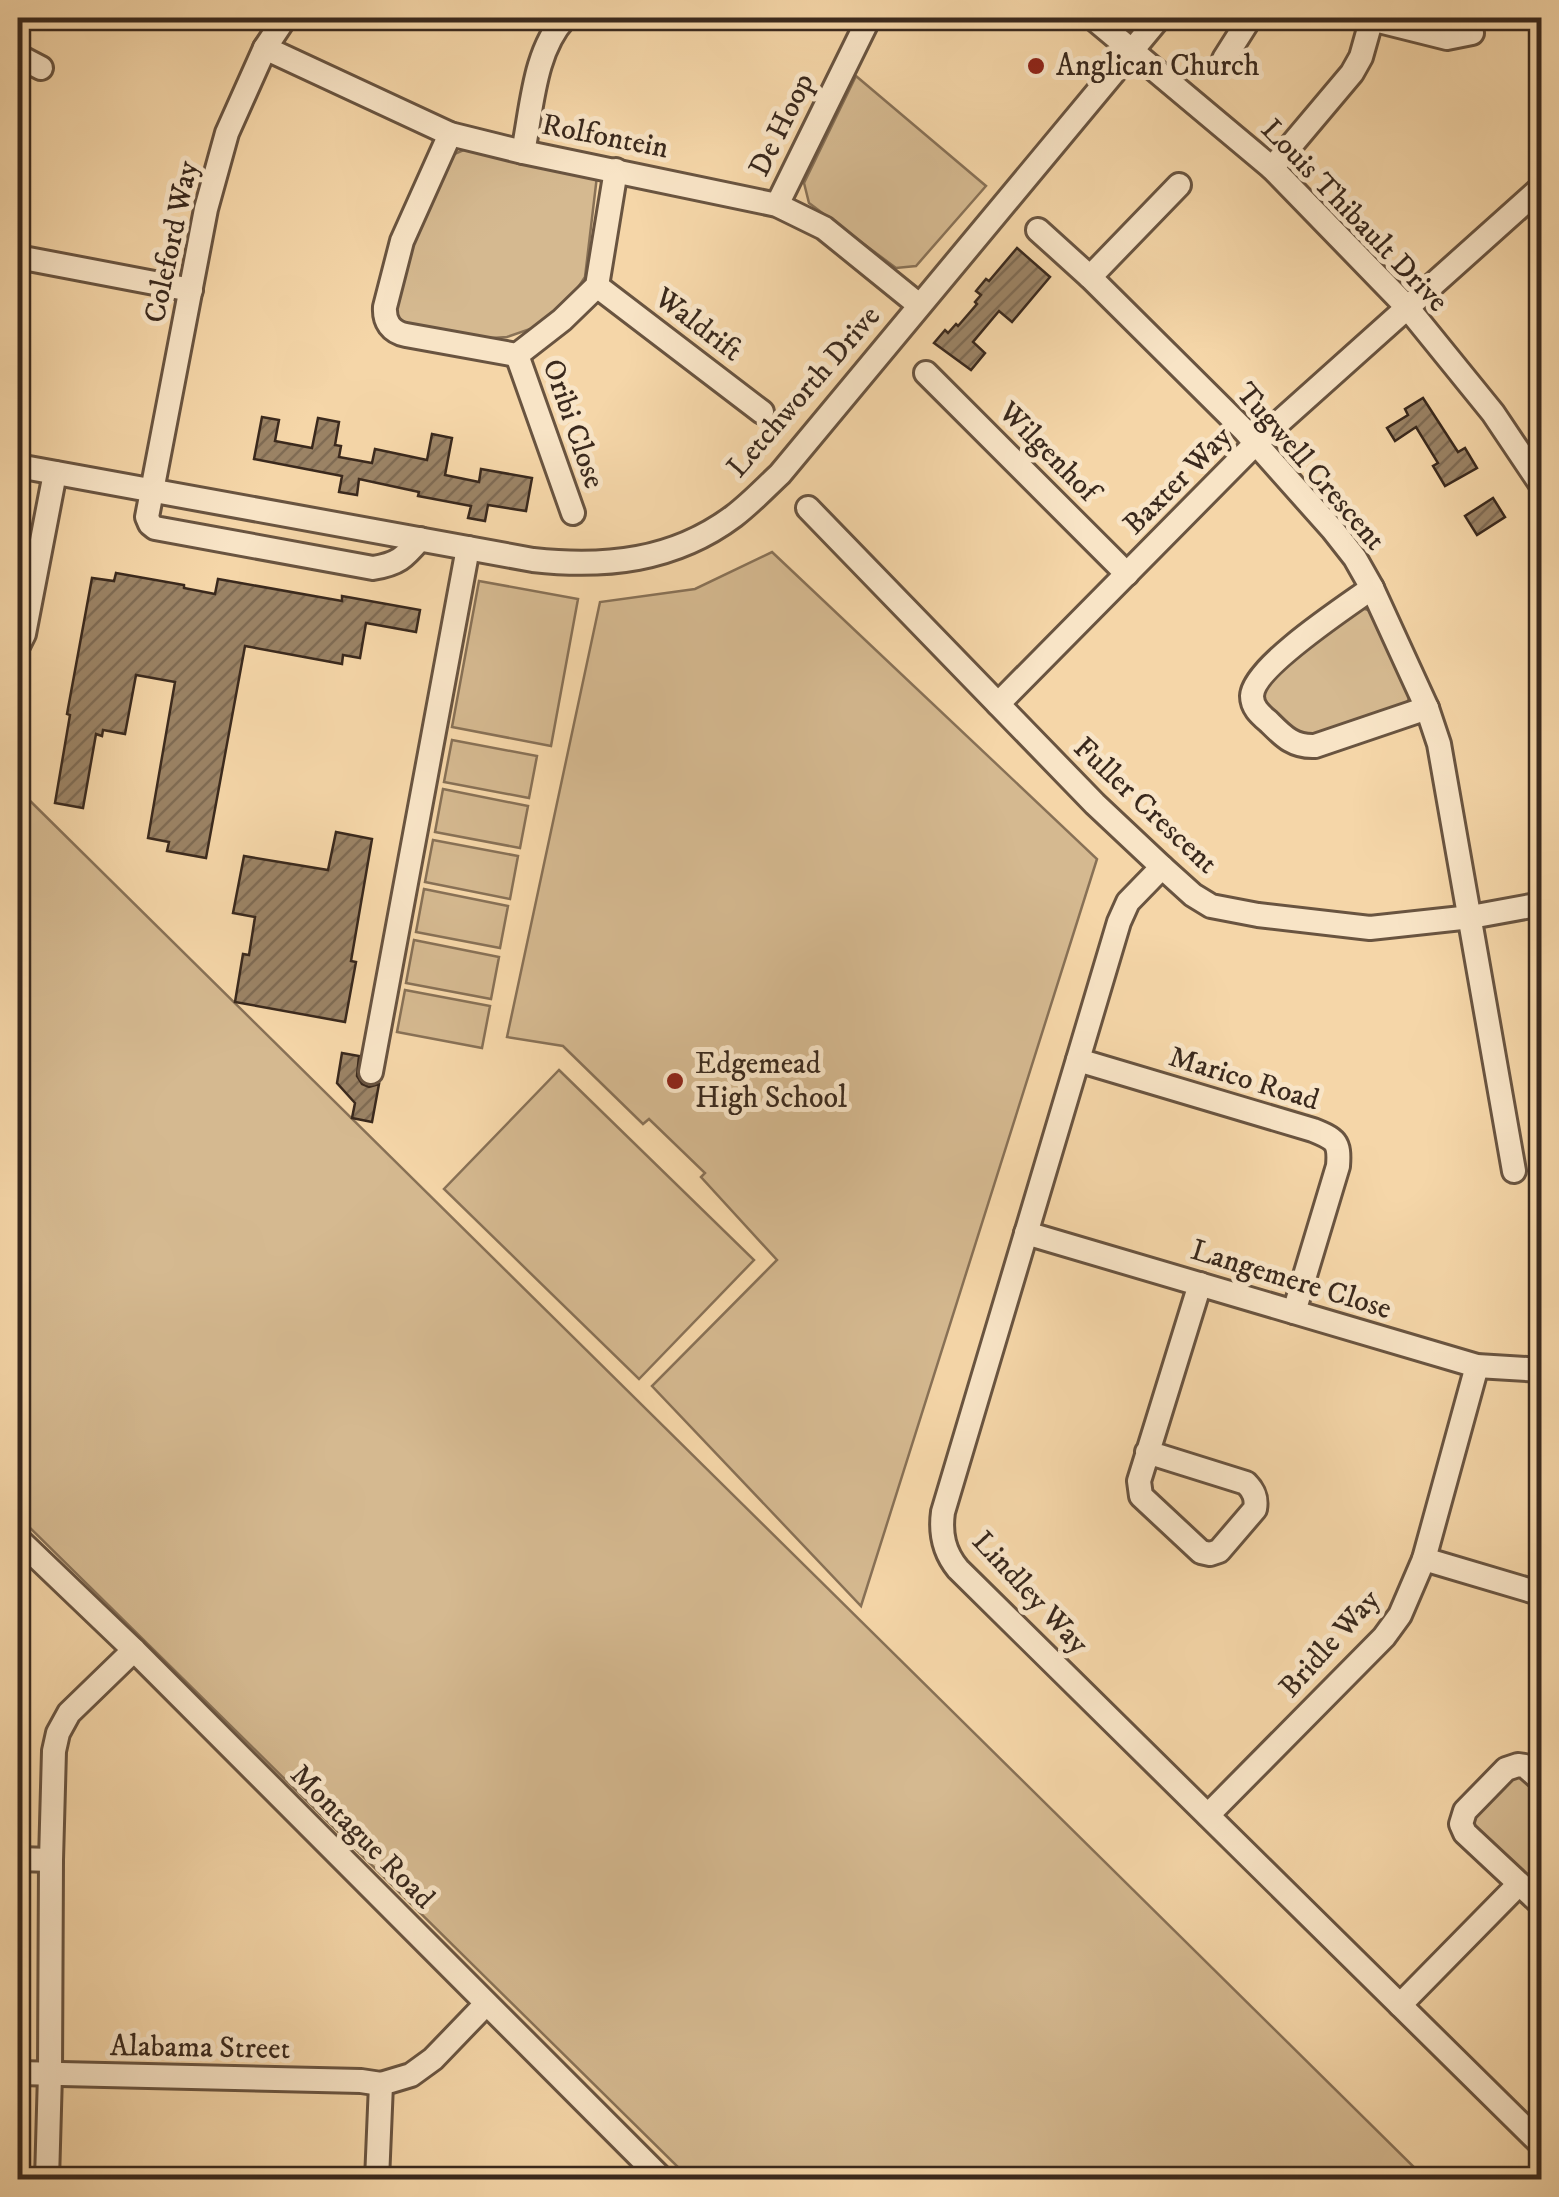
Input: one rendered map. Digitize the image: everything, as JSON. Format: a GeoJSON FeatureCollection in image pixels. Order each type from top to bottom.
{"type":"FeatureCollection","features":[{"type":"Feature","properties":{"kind":"street","name":"Coleford Way"},"geometry":{"type":"LineString","coordinates":[[152,491],[206,209],[227,133],[265,48],[285,18]]}},
{"type":"Feature","properties":{"kind":"street"},"geometry":{"type":"LineString","coordinates":[[523,152],[544,51],[566,18]]}},
{"type":"Feature","properties":{"kind":"street","name":"De Hoop"},"geometry":{"type":"LineString","coordinates":[[777,204],[869,18]]}},
{"type":"Feature","properties":{"kind":"street","name":"Louis Thibault Drive"},"geometry":{"type":"LineString","coordinates":[[1093,18],[1272,168],[1406,307],[1493,412],[1542,486]]}},
{"type":"Feature","properties":{"kind":"street","name":"Letchworth Drive"},"geometry":{"type":"LineString","coordinates":[[18,466],[562,564],[600,563],[663,552],[709,531],[741,510],[780,474],[1158,18]]}},
{"type":"Feature","properties":{"kind":"street"},"geometry":{"type":"LineString","coordinates":[[1224,59],[1250,18]]}},
{"type":"Feature","properties":{"kind":"street"},"geometry":{"type":"LineString","coordinates":[[1272,168],[1352,73],[1372,18],[1447,38],[1472,33]]}},
{"type":"Feature","properties":{"kind":"street","name":"Rolfontein"},"geometry":{"type":"LineString","coordinates":[[265,48],[450,134],[777,204],[824,228],[918,305]]}},
{"type":"Feature","properties":{"kind":"street"},"geometry":{"type":"LineString","coordinates":[[18,56],[41,68]]}},
{"type":"Feature","properties":{"kind":"street"},"geometry":{"type":"LineString","coordinates":[[450,134],[402,241],[385,307],[386,320],[406,336],[517,355],[562,320],[597,286],[616,170]]}},
{"type":"Feature","properties":{"kind":"street"},"geometry":{"type":"LineString","coordinates":[[1090,278],[1179,185]]}},
{"type":"Feature","properties":{"kind":"street","name":"Baxter Way"},"geometry":{"type":"LineString","coordinates":[[998,704],[1256,444],[1542,187]]}},
{"type":"Feature","properties":{"kind":"street","name":"Tugwell Crescent"},"geometry":{"type":"LineString","coordinates":[[1038,230],[1256,444],[1333,530],[1372,588],[1427,708],[1439,744],[1514,1172]]}},
{"type":"Feature","properties":{"kind":"street"},"geometry":{"type":"LineString","coordinates":[[18,257],[190,290]]}},
{"type":"Feature","properties":{"kind":"street","name":"Waldrift"},"geometry":{"type":"LineString","coordinates":[[597,286],[762,412]]}},
{"type":"Feature","properties":{"kind":"street","name":"Oribi Close"},"geometry":{"type":"LineString","coordinates":[[517,355],[572,513]]}},
{"type":"Feature","properties":{"kind":"street","name":"Wilgenhof"},"geometry":{"type":"LineString","coordinates":[[926,373],[1128,574]]}},
{"type":"Feature","properties":{"kind":"street"},"geometry":{"type":"LineString","coordinates":[[18,646],[24,634],[55,473]]}},
{"type":"Feature","properties":{"kind":"street"},"geometry":{"type":"LineString","coordinates":[[152,491],[147,517],[155,528],[355,565],[373,568],[395,563],[420,539]]}},
{"type":"Feature","properties":{"kind":"street","name":"Fuller Crescent"},"geometry":{"type":"LineString","coordinates":[[808,508],[1095,804],[1162,867],[1212,906],[1370,928],[1542,904]]}},
{"type":"Feature","properties":{"kind":"street"},"geometry":{"type":"LineString","coordinates":[[370,1072],[468,548]]}},
{"type":"Feature","properties":{"kind":"street"},"geometry":{"type":"LineString","coordinates":[[1372,588],[1296,642],[1256,683],[1253,703],[1290,742],[1308,747],[1427,708]]}},
{"type":"Feature","properties":{"kind":"street","name":"Lindley Way"},"geometry":{"type":"LineString","coordinates":[[1162,867],[1128,902],[1119,922],[943,1512],[943,1540],[958,1570],[1542,2146]]}},
{"type":"Feature","properties":{"kind":"street","name":"Marico Road"},"geometry":{"type":"LineString","coordinates":[[1078,1060],[1313,1130],[1336,1142],[1338,1166],[1294,1312]]}},
{"type":"Feature","properties":{"kind":"street","name":"Langemere Close"},"geometry":{"type":"LineString","coordinates":[[1026,1232],[1478,1366],[1542,1370]]}},
{"type":"Feature","properties":{"kind":"street"},"geometry":{"type":"LineString","coordinates":[[1147,1452],[1251,1488],[1255,1510],[1220,1552],[1201,1552],[1141,1496],[1138,1481],[1147,1452],[1200,1284]]}},
{"type":"Feature","properties":{"kind":"street","name":"Bridle Way"},"geometry":{"type":"LineString","coordinates":[[1208,1815],[1384,1637],[1400,1616],[1424,1559],[1478,1366]]}},
{"type":"Feature","properties":{"kind":"street","name":"Montague Road"},"geometry":{"type":"LineString","coordinates":[[18,1539],[134,1650],[662,2180]]}},
{"type":"Feature","properties":{"kind":"street"},"geometry":{"type":"LineString","coordinates":[[1424,1559],[1542,1594]]}},
{"type":"Feature","properties":{"kind":"street"},"geometry":{"type":"LineString","coordinates":[[47,2180],[53,1773],[58,1732],[68,1713],[134,1650]]}},
{"type":"Feature","properties":{"kind":"street"},"geometry":{"type":"LineString","coordinates":[[1542,1780],[1525,1766],[1512,1766],[1462,1817],[1465,1833],[1542,1905]]}},
{"type":"Feature","properties":{"kind":"street"},"geometry":{"type":"LineString","coordinates":[[18,1859],[51,1860]]}},
{"type":"Feature","properties":{"kind":"street"},"geometry":{"type":"LineString","coordinates":[[1400,2005],[1519,1884]]}},
{"type":"Feature","properties":{"kind":"street"},"geometry":{"type":"LineString","coordinates":[[377,2180],[381,2084],[411,2076],[486,2004]]}},
{"type":"Feature","properties":{"kind":"street","name":"Alabama Street"},"geometry":{"type":"LineString","coordinates":[[18,2073],[381,2084]]}},
{"type":"Feature","properties":{"kind":"shaded area"},"geometry":{"type":"Polygon","coordinates":[[[856,76],[986,186],[916,266],[896,268],[809,203],[804,183],[856,76]]]}},
{"type":"Feature","properties":{"kind":"shaded area"},"geometry":{"type":"Polygon","coordinates":[[[466,149],[597,176],[585,277],[569,301],[536,327],[507,337],[477,339],[405,325],[396,314],[402,273],[416,232],[452,155],[466,149]]]}},
{"type":"Feature","properties":{"kind":"shaded area"},"geometry":{"type":"Polygon","coordinates":[[[772,552],[1097,859],[861,1606],[652,1386],[777,1260],[701,1177],[705,1173],[649,1119],[643,1124],[563,1046],[507,1037],[600,602],[695,589],[772,552]]]}},
{"type":"Feature","properties":{"kind":"shaded area"},"geometry":{"type":"Polygon","coordinates":[[[479,581],[578,599],[551,746],[452,727],[479,581]]]}},
{"type":"Feature","properties":{"kind":"shaded area"},"geometry":{"type":"Polygon","coordinates":[[[1362,608],[1371,611],[1410,696],[1406,706],[1303,740],[1266,707],[1263,691],[1300,648],[1362,608]]]}},
{"type":"Feature","properties":{"kind":"shaded area"},"geometry":{"type":"Polygon","coordinates":[[[452,740],[537,756],[529,798],[444,782],[452,740]]]}},
{"type":"Feature","properties":{"kind":"shaded area"},"geometry":{"type":"Polygon","coordinates":[[[18,789],[1426,2179],[690,2179],[18,1516],[18,789]]]}},
{"type":"Feature","properties":{"kind":"shaded area"},"geometry":{"type":"Polygon","coordinates":[[[443,789],[528,806],[520,848],[435,832],[443,789]]]}},
{"type":"Feature","properties":{"kind":"shaded area"},"geometry":{"type":"Polygon","coordinates":[[[433,840],[518,856],[510,899],[425,882],[433,840]]]}},
{"type":"Feature","properties":{"kind":"shaded area"},"geometry":{"type":"Polygon","coordinates":[[[424,889],[508,906],[500,948],[416,932],[424,889]]]}},
{"type":"Feature","properties":{"kind":"shaded area"},"geometry":{"type":"Polygon","coordinates":[[[414,940],[499,957],[491,999],[406,983],[414,940]]]}},
{"type":"Feature","properties":{"kind":"shaded area"},"geometry":{"type":"Polygon","coordinates":[[[405,990],[490,1006],[482,1048],[397,1032],[405,990]]]}},
{"type":"Feature","properties":{"kind":"shaded area"},"geometry":{"type":"Polygon","coordinates":[[[559,1070],[754,1260],[639,1379],[444,1189],[559,1070]]]}},
{"type":"Feature","properties":{"kind":"shaded area"},"geometry":{"type":"Polygon","coordinates":[[[1519,1773],[1541,1789],[1541,1895],[1472,1825],[1473,1815],[1510,1776],[1519,1773]]]}},
{"type":"Feature","properties":{"kind":"building"},"geometry":{"type":"Polygon","coordinates":[[[1017,248],[1050,277],[1012,322],[999,311],[973,342],[985,353],[971,370],[934,343],[945,330],[948,333],[958,326],[977,304],[981,295],[976,291],[1017,248]]]}},
{"type":"Feature","properties":{"kind":"building"},"geometry":{"type":"Polygon","coordinates":[[[1423,398],[1458,452],[1465,448],[1477,468],[1445,486],[1433,466],[1438,463],[1416,427],[1395,441],[1387,428],[1408,415],[1405,409],[1423,398]]]}},
{"type":"Feature","properties":{"kind":"building"},"geometry":{"type":"Polygon","coordinates":[[[262,417],[279,420],[275,441],[312,448],[318,418],[339,422],[335,445],[341,446],[339,457],[372,463],[375,449],[427,460],[432,434],[452,438],[445,475],[479,482],[481,469],[532,478],[526,511],[488,505],[485,521],[468,518],[471,506],[359,479],[357,495],[339,492],[342,476],[254,459],[262,417]]]}},
{"type":"Feature","properties":{"kind":"building"},"geometry":{"type":"Polygon","coordinates":[[[1493,498],[1505,517],[1477,535],[1465,516],[1493,498]]]}},
{"type":"Feature","properties":{"kind":"building"},"geometry":{"type":"Polygon","coordinates":[[[116,573],[215,594],[218,579],[420,610],[416,632],[366,623],[360,658],[343,655],[342,664],[245,646],[206,858],[167,851],[169,842],[148,838],[175,682],[136,675],[125,734],[103,730],[102,736],[96,734],[83,808],[55,803],[92,578],[114,581],[116,573]]]}},
{"type":"Feature","properties":{"kind":"building"},"geometry":{"type":"Polygon","coordinates":[[[336,832],[372,839],[345,1022],[235,1002],[243,954],[249,955],[255,917],[233,913],[244,856],[328,870],[336,832]]]}},
{"type":"Feature","properties":{"kind":"building"},"geometry":{"type":"Polygon","coordinates":[[[342,1053],[359,1056],[357,1076],[362,1084],[379,1084],[372,1122],[352,1118],[355,1103],[337,1083],[342,1053]]]}},
{"type":"Feature","properties":{"kind":"place","name":"Anglican Church"},"geometry":{"type":"Point","coordinates":[1036,66]}},
{"type":"Feature","properties":{"kind":"place","name":"Edgemead High School"},"geometry":{"type":"Point","coordinates":[675,1081]}}]}
